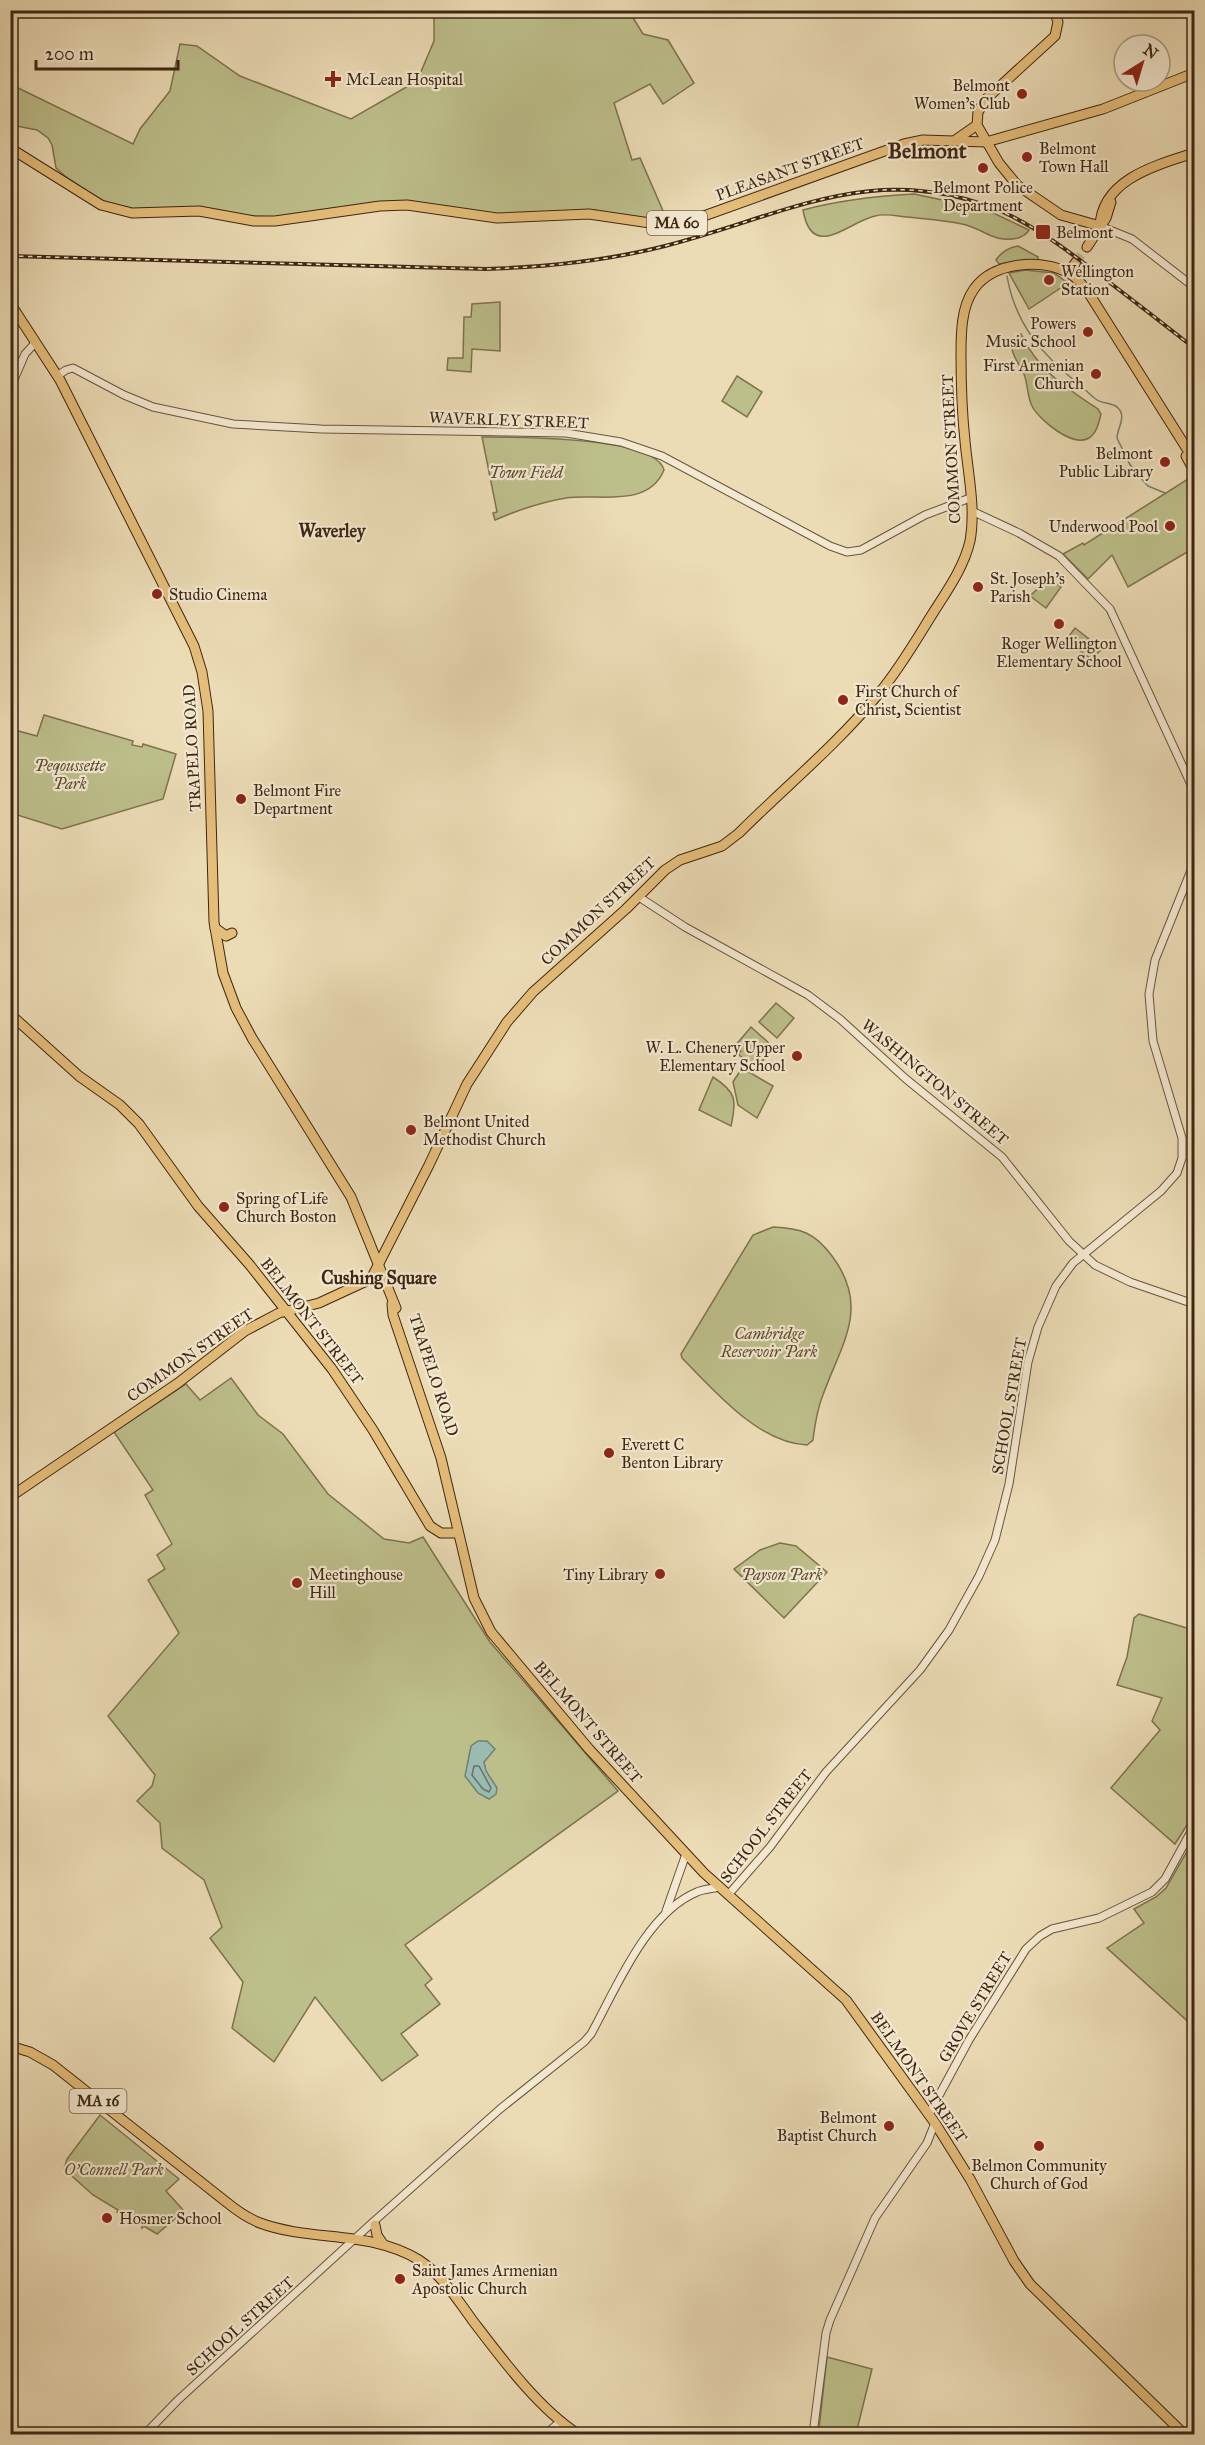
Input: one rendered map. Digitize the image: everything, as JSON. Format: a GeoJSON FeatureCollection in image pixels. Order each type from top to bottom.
{"type":"FeatureCollection","features":[{"type":"Feature","properties":{"kind":"main road"},"geometry":{"type":"LineString","coordinates":[[1054,10],[1058,22],[1055,36],[986,99],[978,112],[977,125],[1006,173],[1025,192],[1061,215],[1100,226]]}},
{"type":"Feature","properties":{"kind":"main road","name":"PLEASANT STREET"},"geometry":{"type":"LineString","coordinates":[[10,148],[97,203],[127,213],[199,211],[275,221],[380,206],[407,205],[435,207],[486,217],[589,213],[663,224],[701,217],[904,144],[923,140],[986,142],[1103,109],[1194,73]]}},
{"type":"Feature","properties":{"kind":"main road"},"geometry":{"type":"LineString","coordinates":[[954,142],[977,125]]}},
{"type":"Feature","properties":{"kind":"main road"},"geometry":{"type":"LineString","coordinates":[[1088,247],[1106,218],[1111,203],[1110,196],[1118,186],[1154,167],[1194,153]]}},
{"type":"Feature","properties":{"kind":"main road"},"geometry":{"type":"LineString","coordinates":[[1069,272],[1076,262]]}},
{"type":"Feature","properties":{"kind":"main road","name":"COMMON STREET"},"geometry":{"type":"LineString","coordinates":[[10,1497],[178,1383],[235,1338],[270,1317],[320,1303],[372,1278],[467,1084],[507,1022],[541,984],[639,897],[672,864],[722,846],[739,833],[844,732],[879,693],[915,644],[962,563],[970,537],[972,511],[962,391],[961,349],[969,298],[983,279],[1000,270],[1018,265],[1038,265],[1069,272]]}},
{"type":"Feature","properties":{"kind":"main road"},"geometry":{"type":"LineString","coordinates":[[1069,272],[1088,292],[1194,460]]}},
{"type":"Feature","properties":{"kind":"main road"},"geometry":{"type":"LineString","coordinates":[[1069,272],[1194,471]]}},
{"type":"Feature","properties":{"kind":"main road","name":"TRAPELO ROAD"},"geometry":{"type":"LineString","coordinates":[[10,303],[57,376],[187,627],[198,657],[208,711],[215,928],[222,967],[236,1008],[252,1038],[351,1197],[392,1304],[393,1315],[441,1458],[459,1533]]}},
{"type":"Feature","properties":{"kind":"main road"},"geometry":{"type":"LineString","coordinates":[[215,928],[226,936],[232,933]]}},
{"type":"Feature","properties":{"kind":"main road","name":"BELMONT STREET"},"geometry":{"type":"LineString","coordinates":[[10,1014],[79,1076],[135,1119],[198,1206],[288,1311],[366,1418],[430,1526],[441,1533],[459,1533],[474,1598],[495,1638],[595,1756],[686,1854],[719,1887],[846,2000],[935,2123],[1026,2280],[1184,2434]]}},
{"type":"Feature","properties":{"kind":"main road"},"geometry":{"type":"LineString","coordinates":[[366,1233],[382,1240],[393,1234]]}},
{"type":"Feature","properties":{"kind":"main road","name":"MA 16"},"geometry":{"type":"LineString","coordinates":[[10,2046],[30,2052],[52,2065],[248,2217],[280,2229],[382,2244],[414,2257],[440,2277],[515,2373],[561,2421],[578,2434]]}},
{"type":"Feature","properties":{"kind":"main road"},"geometry":{"type":"LineString","coordinates":[[377,2222],[377,2235],[382,2244]]}},
{"type":"Feature","properties":{"kind":"street"},"geometry":{"type":"LineString","coordinates":[[1100,226],[1132,239],[1193,284]]}},
{"type":"Feature","properties":{"kind":"street"},"geometry":{"type":"LineString","coordinates":[[10,389],[25,354],[36,342]]}},
{"type":"Feature","properties":{"kind":"street","name":"WAVERLEY STREET"},"geometry":{"type":"LineString","coordinates":[[57,376],[73,368],[124,395],[153,407],[233,423],[303,428],[574,434],[604,438],[662,456],[830,546],[847,552],[861,550],[935,510],[970,498]]}},
{"type":"Feature","properties":{"kind":"street"},"geometry":{"type":"LineString","coordinates":[[972,511],[1027,537],[1059,556],[1107,606],[1121,631],[1194,791]]}},
{"type":"Feature","properties":{"kind":"street","name":"SCHOOL STREET"},"geometry":{"type":"LineString","coordinates":[[728,1895],[770,1847],[826,1772],[925,1664],[949,1630],[988,1557],[1003,1514],[1028,1362],[1038,1327],[1059,1281],[1083,1256],[1173,1180],[1181,1164],[1182,1138],[1153,1041],[1149,994],[1155,960],[1194,863]]}},
{"type":"Feature","properties":{"kind":"street","name":"WASHINGTON STREET"},"geometry":{"type":"LineString","coordinates":[[639,897],[685,927],[808,995],[840,1019],[906,1079],[1002,1157],[1029,1193],[1083,1256],[1095,1265],[1117,1277],[1194,1304]]}},
{"type":"Feature","properties":{"kind":"street","name":"GROVE STREET"},"geometry":{"type":"LineString","coordinates":[[929,2114],[972,2035],[1026,1949],[1052,1929],[1103,1917],[1152,1892],[1165,1879],[1194,1826]]}},
{"type":"Feature","properties":{"kind":"street","name":"SCHOOL STREET"},"geometry":{"type":"LineString","coordinates":[[665,1914],[686,1854]]}},
{"type":"Feature","properties":{"kind":"street","name":"SCHOOL STREET"},"geometry":{"type":"LineString","coordinates":[[146,2434],[178,2400],[500,2109],[586,2040],[626,1970],[665,1914],[679,1902],[697,1892],[719,1887]]}},
{"type":"Feature","properties":{"kind":"street"},"geometry":{"type":"LineString","coordinates":[[813,2434],[825,2336],[830,2320],[875,2218],[927,2143],[935,2123]]}},
{"type":"Feature","properties":{"kind":"street"},"geometry":{"type":"LineString","coordinates":[[546,2434],[561,2421]]}},
{"type":"Feature","properties":{"kind":"green space"},"geometry":{"type":"Polygon","coordinates":[[[434,10],[629,11],[643,34],[668,40],[694,83],[663,104],[650,84],[614,103],[632,160],[640,158],[667,220],[642,219],[594,210],[502,215],[407,201],[281,217],[249,216],[199,208],[133,209],[112,205],[97,198],[65,176],[56,168],[52,145],[48,138],[37,130],[11,125],[10,84],[133,144],[140,129],[170,91],[180,44],[197,46],[240,76],[351,119],[417,81],[434,41],[434,10]]]}},
{"type":"Feature","properties":{"kind":"green space"},"geometry":{"type":"Polygon","coordinates":[[[914,194],[985,209],[1029,230],[1018,238],[1002,239],[962,224],[883,215],[875,216],[832,235],[823,236],[814,234],[803,210],[858,199],[914,194]]]}},
{"type":"Feature","properties":{"kind":"green space"},"geometry":{"type":"Polygon","coordinates":[[[1018,246],[1038,257],[1038,260],[999,264],[996,260],[1000,255],[1018,246]]]}},
{"type":"Feature","properties":{"kind":"green space"},"geometry":{"type":"Polygon","coordinates":[[[1025,270],[1054,273],[1068,283],[1029,309],[1009,273],[1025,270]]]}},
{"type":"Feature","properties":{"kind":"green space"},"geometry":{"type":"Polygon","coordinates":[[[500,302],[500,351],[472,349],[471,372],[447,370],[448,358],[463,358],[464,317],[471,317],[472,304],[500,302]]]}},
{"type":"Feature","properties":{"kind":"green space"},"geometry":{"type":"Polygon","coordinates":[[[1021,334],[1035,358],[1044,368],[1098,409],[1101,414],[1098,424],[1089,438],[1074,439],[1057,431],[1032,406],[1024,374],[1015,359],[1012,348],[1015,338],[1021,334]]]}},
{"type":"Feature","properties":{"kind":"green space"},"geometry":{"type":"Polygon","coordinates":[[[737,376],[762,392],[747,417],[722,401],[737,376]]]}},
{"type":"Feature","properties":{"kind":"green space","name":"Town Field"},"geometry":{"type":"Polygon","coordinates":[[[482,437],[551,438],[611,445],[636,451],[655,459],[664,470],[656,482],[646,490],[634,495],[566,498],[530,507],[495,520],[493,513],[497,512],[482,437]]]}},
{"type":"Feature","properties":{"kind":"green space"},"geometry":{"type":"Polygon","coordinates":[[[1191,477],[1194,484],[1194,548],[1128,587],[1112,555],[1088,579],[1063,554],[1083,543],[1084,545],[1191,477]]]}},
{"type":"Feature","properties":{"kind":"green space"},"geometry":{"type":"Polygon","coordinates":[[[1049,578],[1061,587],[1046,608],[1030,596],[1049,578]]]}},
{"type":"Feature","properties":{"kind":"green space"},"geometry":{"type":"Polygon","coordinates":[[[1075,628],[1102,649],[1091,659],[1066,640],[1075,628]]]}},
{"type":"Feature","properties":{"kind":"green space","name":"Peqoussette Park"},"geometry":{"type":"Polygon","coordinates":[[[44,715],[133,741],[132,745],[142,747],[143,744],[176,754],[163,799],[62,829],[11,813],[11,729],[37,736],[44,715]]]}},
{"type":"Feature","properties":{"kind":"green space"},"geometry":{"type":"Polygon","coordinates":[[[776,1003],[794,1018],[777,1038],[759,1022],[776,1003]]]}},
{"type":"Feature","properties":{"kind":"green space"},"geometry":{"type":"Polygon","coordinates":[[[751,1027],[770,1044],[761,1053],[766,1057],[755,1069],[738,1054],[741,1051],[735,1046],[751,1027]]]}},
{"type":"Feature","properties":{"kind":"green space"},"geometry":{"type":"Polygon","coordinates":[[[742,1068],[773,1086],[757,1118],[738,1105],[733,1082],[742,1068]]]}},
{"type":"Feature","properties":{"kind":"green space"},"geometry":{"type":"Polygon","coordinates":[[[713,1077],[726,1087],[733,1097],[734,1109],[731,1126],[699,1110],[713,1077]]]}},
{"type":"Feature","properties":{"kind":"green space","name":"Cambridge Reservoir Park"},"geometry":{"type":"Polygon","coordinates":[[[773,1227],[807,1233],[820,1242],[844,1275],[850,1292],[849,1326],[819,1406],[813,1440],[807,1445],[789,1442],[754,1425],[723,1399],[682,1358],[681,1354],[753,1235],[773,1227]]]}},
{"type":"Feature","properties":{"kind":"green space"},"geometry":{"type":"Polygon","coordinates":[[[231,1378],[258,1415],[283,1434],[328,1494],[384,1539],[409,1543],[423,1537],[490,1642],[618,1791],[405,1945],[432,1979],[425,1985],[440,2004],[401,2034],[418,2055],[382,2081],[315,1997],[274,2062],[232,2028],[243,1982],[210,1938],[222,1927],[204,1880],[162,1848],[160,1823],[137,1801],[152,1786],[155,1775],[108,1716],[179,1633],[148,1580],[165,1569],[157,1555],[172,1544],[145,1495],[153,1490],[114,1432],[186,1384],[200,1400],[231,1378]]]}},
{"type":"Feature","properties":{"kind":"green space","name":"Payson Park"},"geometry":{"type":"Polygon","coordinates":[[[780,1543],[796,1546],[827,1572],[784,1618],[734,1569],[760,1550],[780,1543]]]}},
{"type":"Feature","properties":{"kind":"green space"},"geometry":{"type":"Polygon","coordinates":[[[1139,1614],[1194,1630],[1194,1814],[1175,1844],[1111,1788],[1160,1730],[1152,1721],[1162,1698],[1117,1685],[1127,1657],[1134,1618],[1139,1614]]]}},
{"type":"Feature","properties":{"kind":"green space"},"geometry":{"type":"Polygon","coordinates":[[[1194,1839],[1194,2027],[1107,1948],[1144,1923],[1134,1909],[1156,1897],[1166,1888],[1194,1839]]]}},
{"type":"Feature","properties":{"kind":"green space","name":"O'Connell Park"},"geometry":{"type":"Polygon","coordinates":[[[100,2115],[179,2179],[166,2191],[184,2211],[157,2234],[144,2226],[142,2228],[142,2225],[117,2212],[118,2210],[93,2195],[64,2169],[67,2159],[100,2115]]]}},
{"type":"Feature","properties":{"kind":"green space"},"geometry":{"type":"Polygon","coordinates":[[[827,2357],[872,2369],[856,2434],[843,2434],[819,2428],[827,2357]]]}},
{"type":"Feature","properties":{"kind":"water"},"geometry":{"type":"Polygon","coordinates":[[[478,1741],[487,1741],[495,1749],[484,1762],[486,1771],[497,1788],[496,1794],[489,1799],[478,1793],[465,1776],[471,1746],[478,1741]]]}},
{"type":"Feature","properties":{"kind":"waterway"},"geometry":{"type":"LineString","coordinates":[[1007,276],[1017,309],[1033,338],[1054,362],[1093,397],[1121,411],[1122,419],[1117,438],[1129,463],[1148,486],[1165,493]]}},
{"type":"Feature","properties":{"kind":"tunnel"},"geometry":{"type":"LineString","coordinates":[[1076,262],[1087,247]]}},
{"type":"Feature","properties":{"kind":"railway"},"geometry":{"type":"LineString","coordinates":[[10,256],[486,269],[531,267],[599,259],[665,246],[832,197],[872,191],[913,190],[957,197],[1003,212],[1030,226],[1080,260],[1194,348]]}},
{"type":"Feature","properties":{"kind":"place","name":"McLean Hospital"},"geometry":{"type":"Point","coordinates":[333,79]}},
{"type":"Feature","properties":{"kind":"place","name":"Belmont Women's Club"},"geometry":{"type":"Point","coordinates":[1022,94]}},
{"type":"Feature","properties":{"kind":"place","name":"Belmont Town Hall"},"geometry":{"type":"Point","coordinates":[1027,157]}},
{"type":"Feature","properties":{"kind":"place","name":"Belmont Police Department"},"geometry":{"type":"Point","coordinates":[983,168]}},
{"type":"Feature","properties":{"kind":"place","name":"Belmont"},"geometry":{"type":"Point","coordinates":[1043,232]}},
{"type":"Feature","properties":{"kind":"place","name":"Wellington Station"},"geometry":{"type":"Point","coordinates":[1049,280]}},
{"type":"Feature","properties":{"kind":"place","name":"Powers Music School"},"geometry":{"type":"Point","coordinates":[1088,332]}},
{"type":"Feature","properties":{"kind":"place","name":"First Armenian Church"},"geometry":{"type":"Point","coordinates":[1096,374]}},
{"type":"Feature","properties":{"kind":"place","name":"Belmont Public Library"},"geometry":{"type":"Point","coordinates":[1165,462]}},
{"type":"Feature","properties":{"kind":"place","name":"Underwood Pool"},"geometry":{"type":"Point","coordinates":[1170,526]}},
{"type":"Feature","properties":{"kind":"place","name":"St. Joseph's Parish"},"geometry":{"type":"Point","coordinates":[978,587]}},
{"type":"Feature","properties":{"kind":"place","name":"Studio Cinema"},"geometry":{"type":"Point","coordinates":[157,594]}},
{"type":"Feature","properties":{"kind":"place","name":"Roger Wellington Elementary School"},"geometry":{"type":"Point","coordinates":[1059,624]}},
{"type":"Feature","properties":{"kind":"place","name":"First Church of Christ, Scientist"},"geometry":{"type":"Point","coordinates":[843,700]}},
{"type":"Feature","properties":{"kind":"place","name":"Belmont Fire Department"},"geometry":{"type":"Point","coordinates":[241,799]}},
{"type":"Feature","properties":{"kind":"place","name":"W. L. Chenery Upper Elementary School"},"geometry":{"type":"Point","coordinates":[797,1056]}},
{"type":"Feature","properties":{"kind":"place","name":"Belmont United Methodist Church"},"geometry":{"type":"Point","coordinates":[411,1130]}},
{"type":"Feature","properties":{"kind":"place","name":"Spring of Life Church Boston"},"geometry":{"type":"Point","coordinates":[224,1207]}},
{"type":"Feature","properties":{"kind":"place","name":"Everett C Benton Library"},"geometry":{"type":"Point","coordinates":[609,1453]}},
{"type":"Feature","properties":{"kind":"place","name":"Tiny Library"},"geometry":{"type":"Point","coordinates":[660,1574]}},
{"type":"Feature","properties":{"kind":"place","name":"Meetinghouse Hill"},"geometry":{"type":"Point","coordinates":[297,1583]}},
{"type":"Feature","properties":{"kind":"place","name":"Belmont Baptist Church"},"geometry":{"type":"Point","coordinates":[889,2126]}},
{"type":"Feature","properties":{"kind":"place","name":"Belmon Community Church of God"},"geometry":{"type":"Point","coordinates":[1039,2146]}},
{"type":"Feature","properties":{"kind":"place","name":"Hosmer School"},"geometry":{"type":"Point","coordinates":[107,2218]}},
{"type":"Feature","properties":{"kind":"place","name":"Saint James Armenian Apostolic Church"},"geometry":{"type":"Point","coordinates":[400,2279]}},
{"type":"Feature","properties":{"kind":"district","name":"Belmont"},"geometry":{"type":"Point","coordinates":[927,150]}},
{"type":"Feature","properties":{"kind":"district","name":"Waverley"},"geometry":{"type":"Point","coordinates":[332,531]}},
{"type":"Feature","properties":{"kind":"district","name":"Cushing Square"},"geometry":{"type":"Point","coordinates":[379,1278]}}]}
